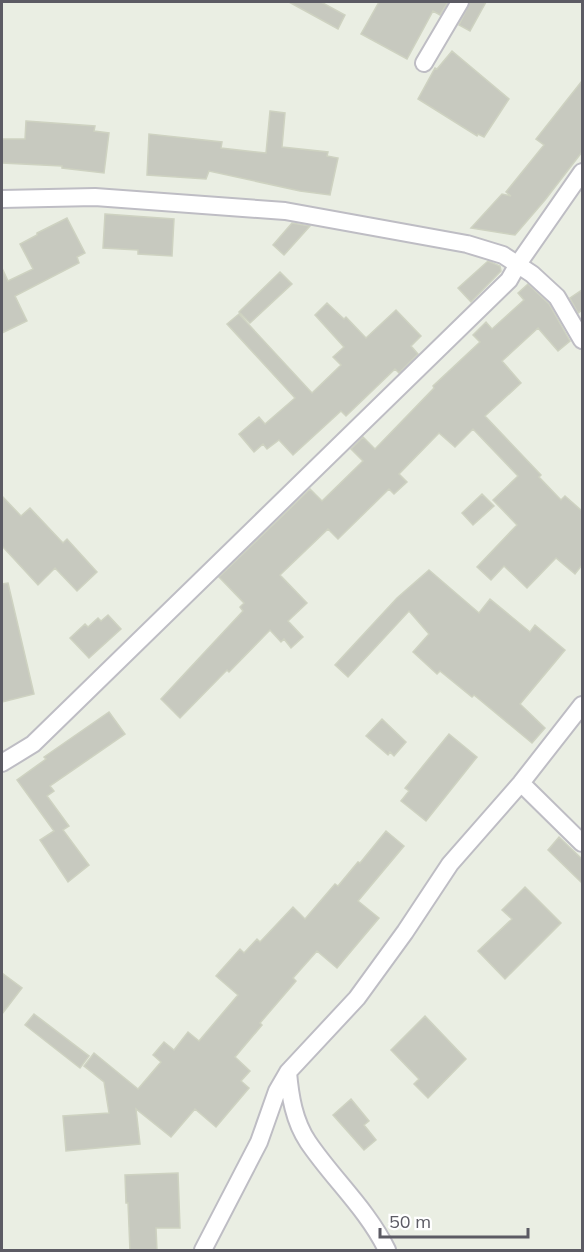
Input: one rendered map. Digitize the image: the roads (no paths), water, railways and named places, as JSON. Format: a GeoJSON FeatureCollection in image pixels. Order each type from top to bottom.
{"type":"FeatureCollection","features":[{"type":"Feature","properties":{"kind":"street"},"geometry":{"type":"LineString","coordinates":[[424,63],[460,2]]}},
{"type":"Feature","properties":{"kind":"street"},"geometry":{"type":"LineString","coordinates":[[2,763],[33,744],[509,280],[582,172]]}},
{"type":"Feature","properties":{"kind":"street"},"geometry":{"type":"LineString","coordinates":[[2,200],[95,197],[285,211],[467,244],[503,255],[532,274],[557,297],[582,340]]}},
{"type":"Feature","properties":{"kind":"street"},"geometry":{"type":"LineString","coordinates":[[203,1251],[259,1142],[277,1091],[288,1072],[357,998],[405,932],[450,864],[521,783],[582,705]]}},
{"type":"Feature","properties":{"kind":"street"},"geometry":{"type":"LineString","coordinates":[[521,783],[582,843]]}},
{"type":"Feature","properties":{"kind":"street"},"geometry":{"type":"LineString","coordinates":[[288,1072],[296,1117],[307,1142],[356,1200],[387,1251]]}}]}
